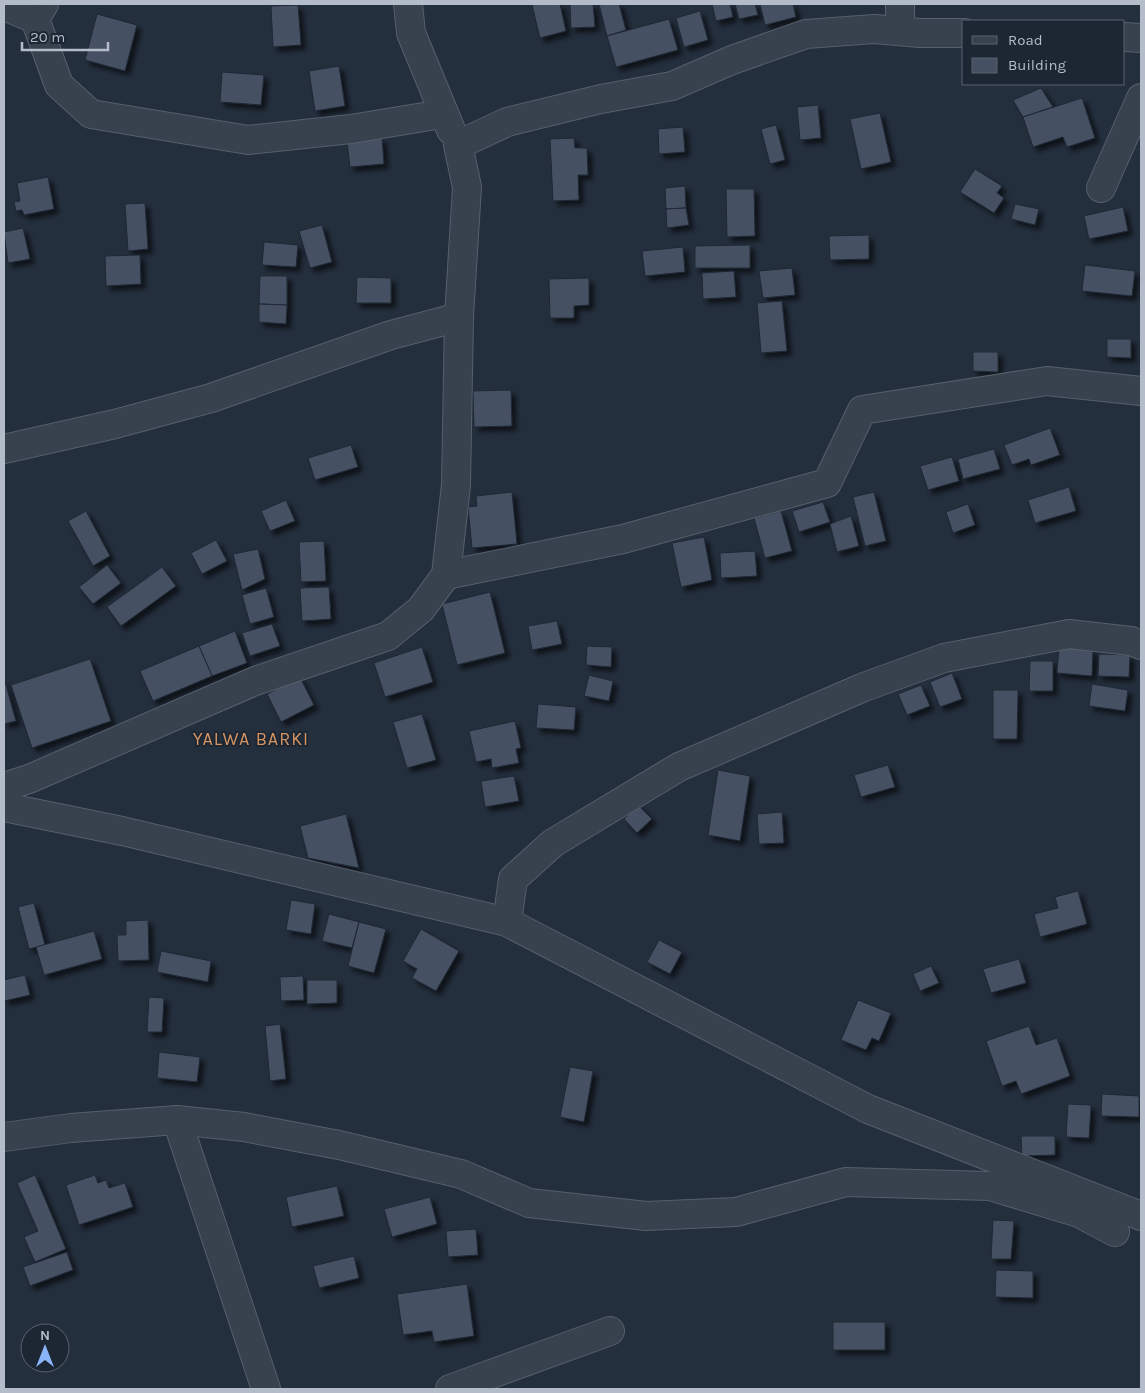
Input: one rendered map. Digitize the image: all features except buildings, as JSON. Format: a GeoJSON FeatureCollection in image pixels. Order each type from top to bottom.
{"type":"FeatureCollection","features":[{"type":"Feature","properties":{"kind":"street"},"geometry":{"type":"LineString","coordinates":[[4,787],[29,779],[255,681],[388,636],[421,609],[446,575],[456,485],[459,317],[467,187],[458,145],[442,114],[411,33],[408,4]]}},
{"type":"Feature","properties":{"kind":"street"},"geometry":{"type":"LineString","coordinates":[[900,4],[900,31]]}},
{"type":"Feature","properties":{"kind":"street"},"geometry":{"type":"LineString","coordinates":[[4,6],[40,11],[59,86],[91,114],[248,140],[351,129],[442,114]]}},
{"type":"Feature","properties":{"kind":"street"},"geometry":{"type":"LineString","coordinates":[[458,145],[508,122],[602,99],[672,86],[732,60],[806,34],[874,28],[900,31],[962,33]]}},
{"type":"Feature","properties":{"kind":"street"},"geometry":{"type":"LineString","coordinates":[[1125,38],[1141,38]]}},
{"type":"Feature","properties":{"kind":"street"},"geometry":{"type":"LineString","coordinates":[[1101,188],[1141,98]]}},
{"type":"Feature","properties":{"kind":"street"},"geometry":{"type":"LineString","coordinates":[[4,449],[115,424],[210,398],[392,335],[459,317]]}},
{"type":"Feature","properties":{"kind":"street"},"geometry":{"type":"LineString","coordinates":[[446,575],[623,539],[828,483],[862,410],[1047,381],[1141,391]]}},
{"type":"Feature","properties":{"kind":"street"},"geometry":{"type":"LineString","coordinates":[[508,922],[513,879],[553,842],[678,766],[864,687],[944,658],[1068,634],[1132,641],[1141,644]]}},
{"type":"Feature","properties":{"kind":"street"},"geometry":{"type":"LineString","coordinates":[[4,807],[122,831],[508,922],[868,1109],[1141,1217]]}},
{"type":"Feature","properties":{"kind":"street"},"geometry":{"type":"LineString","coordinates":[[4,1137],[72,1128],[177,1120],[253,1129],[339,1145],[461,1174],[529,1204],[656,1215],[736,1212],[846,1182],[990,1186],[1079,1213],[1116,1232]]}},
{"type":"Feature","properties":{"kind":"street"},"geometry":{"type":"LineString","coordinates":[[177,1120],[266,1389]]}},
{"type":"Feature","properties":{"kind":"street"},"geometry":{"type":"LineString","coordinates":[[450,1389],[610,1331]]}},
{"type":"Feature","properties":{"kind":"district","name":"YALWA BARKI"},"geometry":{"type":"Point","coordinates":[251,739]}}]}
